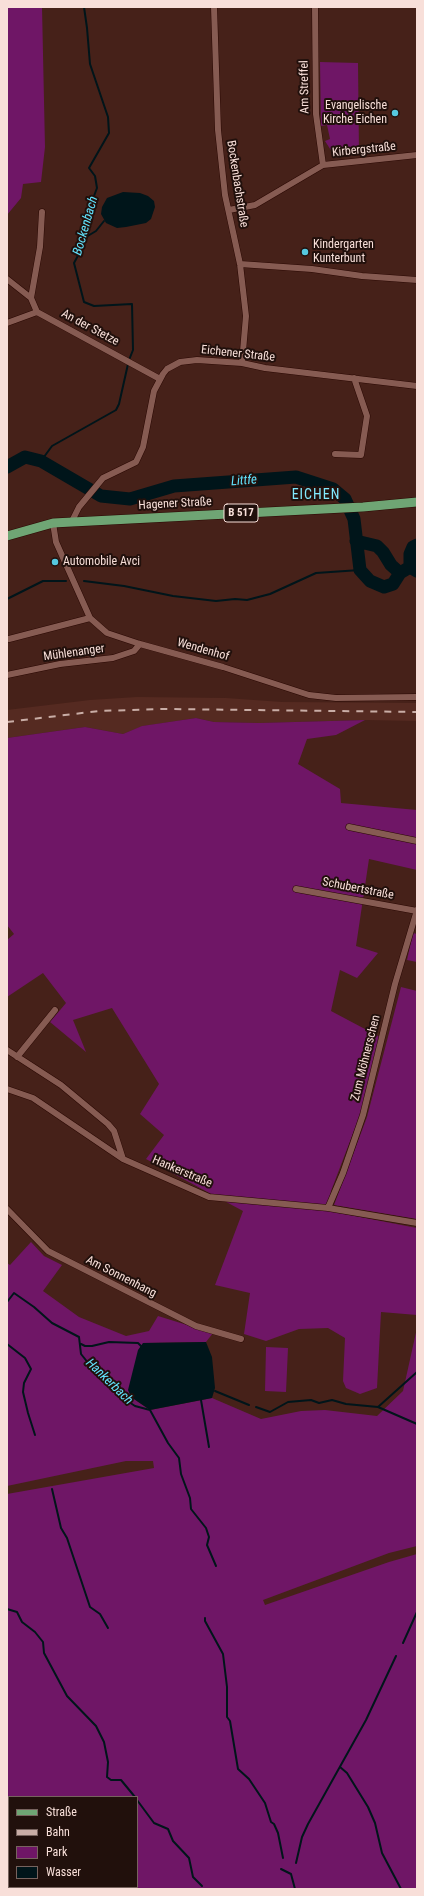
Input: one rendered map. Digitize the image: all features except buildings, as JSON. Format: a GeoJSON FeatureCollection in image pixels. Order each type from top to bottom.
{"type":"FeatureCollection","features":[{"type":"Feature","properties":{"kind":"main road","name":"Hagener Straße"},"geometry":{"type":"LineString","coordinates":[[7,536],[53,523],[72,521],[364,507],[417,502]]}},
{"type":"Feature","properties":{"kind":"street","name":"Bockenbachstraße"},"geometry":{"type":"LineString","coordinates":[[214,7],[218,130],[229,210],[240,264],[246,316],[242,363]]}},
{"type":"Feature","properties":{"kind":"street","name":"Am Streffel"},"geometry":{"type":"LineString","coordinates":[[314,7],[316,114],[323,165]]}},
{"type":"Feature","properties":{"kind":"street","name":"Kirbergstraße"},"geometry":{"type":"LineString","coordinates":[[229,210],[255,205],[323,165],[417,155]]}},
{"type":"Feature","properties":{"kind":"street"},"geometry":{"type":"LineString","coordinates":[[30,298],[40,246],[42,212]]}},
{"type":"Feature","properties":{"kind":"street"},"geometry":{"type":"LineString","coordinates":[[240,264],[312,269],[362,276],[417,280]]}},
{"type":"Feature","properties":{"kind":"street"},"geometry":{"type":"LineString","coordinates":[[7,279],[30,298],[36,312],[7,323]]}},
{"type":"Feature","properties":{"kind":"street","name":"An der Stetze"},"geometry":{"type":"LineString","coordinates":[[36,312],[160,379]]}},
{"type":"Feature","properties":{"kind":"street","name":"Eichener Straße"},"geometry":{"type":"LineString","coordinates":[[72,521],[79,507],[103,478],[136,462],[143,448],[154,391],[167,369],[180,362],[197,360],[242,363],[265,368],[417,386]]}},
{"type":"Feature","properties":{"kind":"street"},"geometry":{"type":"LineString","coordinates":[[334,454],[361,455],[367,416],[354,378]]}},
{"type":"Feature","properties":{"kind":"street","name":"Wendenhof"},"geometry":{"type":"LineString","coordinates":[[53,523],[56,542],[90,618],[107,633],[140,644],[223,667],[309,695],[336,698],[417,697]]}},
{"type":"Feature","properties":{"kind":"street"},"geometry":{"type":"LineString","coordinates":[[9,639],[90,618]]}},
{"type":"Feature","properties":{"kind":"street","name":"Mühlenanger"},"geometry":{"type":"LineString","coordinates":[[7,675],[60,664],[113,658],[134,651],[140,644]]}},
{"type":"Feature","properties":{"kind":"street"},"geometry":{"type":"LineString","coordinates":[[349,827],[417,841]]}},
{"type":"Feature","properties":{"kind":"street","name":"Schubertstraße"},"geometry":{"type":"LineString","coordinates":[[296,889],[417,911]]}},
{"type":"Feature","properties":{"kind":"street","name":"Zum Möhnerschen"},"geometry":{"type":"LineString","coordinates":[[328,1208],[343,1173],[363,1115],[395,984],[417,911]]}},
{"type":"Feature","properties":{"kind":"street"},"geometry":{"type":"LineString","coordinates":[[18,1057],[55,1010]]}},
{"type":"Feature","properties":{"kind":"street"},"geometry":{"type":"LineString","coordinates":[[7,1050],[61,1086],[108,1124],[114,1131],[123,1159]]}},
{"type":"Feature","properties":{"kind":"street","name":"Hankerstraße"},"geometry":{"type":"LineString","coordinates":[[7,1089],[33,1098],[123,1159],[209,1197],[328,1208],[417,1223]]}},
{"type":"Feature","properties":{"kind":"street","name":"Am Sonnenhang"},"geometry":{"type":"LineString","coordinates":[[7,1209],[48,1251],[196,1326],[241,1339]]}},
{"type":"Feature","properties":{"kind":"shaded area"},"geometry":{"type":"Polygon","coordinates":[[[137,697],[226,698],[282,702],[417,703],[417,721],[365,720],[259,723],[214,722],[196,718],[143,726],[123,734],[85,727],[7,738],[7,710],[90,700],[137,697]]]}},
{"type":"Feature","properties":{"kind":"green space"},"geometry":{"type":"Polygon","coordinates":[[[7,7],[42,7],[45,147],[41,182],[23,184],[21,198],[7,215],[7,7]]]}},
{"type":"Feature","properties":{"kind":"green space"},"geometry":{"type":"Polygon","coordinates":[[[320,62],[358,63],[359,153],[339,156],[334,155],[325,141],[330,139],[327,125],[321,126],[320,62]]]}},
{"type":"Feature","properties":{"kind":"green space"},"geometry":{"type":"Polygon","coordinates":[[[196,718],[214,722],[259,723],[365,720],[336,735],[307,739],[298,764],[340,789],[341,803],[417,810],[417,870],[369,859],[356,946],[378,953],[357,978],[340,970],[331,1011],[380,1037],[360,1115],[331,1191],[329,1211],[417,1228],[417,1315],[381,1312],[377,1388],[360,1394],[346,1388],[343,1381],[345,1338],[328,1328],[299,1329],[266,1341],[244,1334],[250,1293],[215,1285],[243,1211],[146,1159],[164,1135],[140,1114],[159,1084],[112,1008],[73,1020],[86,1052],[50,1022],[66,1003],[43,973],[7,997],[7,940],[14,934],[7,925],[7,738],[85,727],[123,734],[142,726],[196,718]]]}},
{"type":"Feature","properties":{"kind":"green space"},"geometry":{"type":"Polygon","coordinates":[[[413,933],[417,934],[417,962],[407,960],[413,933]]]}},
{"type":"Feature","properties":{"kind":"green space"},"geometry":{"type":"Polygon","coordinates":[[[401,987],[417,991],[417,1219],[334,1205],[367,1117],[401,987]]]}},
{"type":"Feature","properties":{"kind":"green space"},"geometry":{"type":"Polygon","coordinates":[[[31,1242],[44,1256],[62,1265],[43,1291],[79,1317],[126,1336],[149,1331],[158,1316],[213,1333],[206,1342],[143,1343],[131,1397],[150,1410],[212,1398],[261,1419],[301,1411],[325,1410],[377,1416],[403,1391],[417,1328],[417,1546],[389,1553],[263,1600],[265,1605],[389,1562],[417,1554],[417,1889],[7,1889],[7,1494],[154,1468],[153,1461],[126,1461],[7,1486],[7,1263],[10,1265],[31,1242]]]}},
{"type":"Feature","properties":{"kind":"green space"},"geometry":{"type":"Polygon","coordinates":[[[266,1347],[288,1348],[286,1392],[265,1391],[266,1347]]]}},
{"type":"Feature","properties":{"kind":"water"},"geometry":{"type":"Polygon","coordinates":[[[123,192],[140,193],[148,196],[154,201],[155,207],[151,219],[146,223],[117,228],[106,223],[101,214],[102,207],[107,198],[123,192]]]}},
{"type":"Feature","properties":{"kind":"water"},"geometry":{"type":"Polygon","coordinates":[[[206,1342],[212,1357],[215,1388],[212,1398],[150,1410],[131,1397],[128,1390],[138,1350],[143,1343],[206,1342]]]}},
{"type":"Feature","properties":{"kind":"waterway","name":"Bockenbach"},"geometry":{"type":"LineString","coordinates":[[84,7],[90,64],[108,117],[109,133],[89,168],[95,176],[97,188],[82,228],[81,250],[74,263],[84,302],[94,306],[132,304],[133,350],[129,360]]}},
{"type":"Feature","properties":{"kind":"waterway"},"geometry":{"type":"LineString","coordinates":[[81,240],[96,231],[104,221]]}},
{"type":"Feature","properties":{"kind":"waterway","name":"Bockenbach"},"geometry":{"type":"LineString","coordinates":[[41,461],[52,446],[116,410],[119,404],[128,364]]}},
{"type":"Feature","properties":{"kind":"waterway","name":"Littfe"},"geometry":{"type":"LineString","coordinates":[[7,467],[25,457],[41,461],[101,496],[130,499],[174,486],[296,477],[333,489],[345,499],[354,519],[360,570],[370,581],[384,587],[393,584],[400,573],[410,567],[417,571]]}},
{"type":"Feature","properties":{"kind":"waterway"},"geometry":{"type":"LineString","coordinates":[[356,541],[377,546],[383,552],[391,565],[400,573]]}},
{"type":"Feature","properties":{"kind":"waterway"},"geometry":{"type":"LineString","coordinates":[[410,567],[410,554],[413,547],[417,545]]}},
{"type":"Feature","properties":{"kind":"waterway"},"geometry":{"type":"LineString","coordinates":[[84,581],[124,586],[173,596],[216,601],[235,599],[247,600],[270,594],[316,573],[360,570]]}},
{"type":"Feature","properties":{"kind":"waterway"},"geometry":{"type":"LineString","coordinates":[[7,599],[43,581],[66,581]]}},
{"type":"Feature","properties":{"kind":"waterway","name":"Hankerbach"},"geometry":{"type":"LineString","coordinates":[[7,1302],[14,1293],[34,1307],[52,1323],[79,1337],[81,1354],[89,1364],[99,1368],[109,1384],[119,1391],[126,1400],[135,1406],[150,1410],[168,1443],[179,1458],[181,1474],[190,1498],[191,1509],[206,1528],[209,1537],[207,1545],[216,1566]]}},
{"type":"Feature","properties":{"kind":"waterway"},"geometry":{"type":"LineString","coordinates":[[81,1344],[85,1346],[92,1346],[109,1342],[138,1343],[141,1346]]}},
{"type":"Feature","properties":{"kind":"waterway"},"geometry":{"type":"LineString","coordinates":[[7,1344],[25,1358],[31,1369],[24,1383],[23,1392],[35,1435]]}},
{"type":"Feature","properties":{"kind":"waterway"},"geometry":{"type":"LineString","coordinates":[[378,1407],[417,1372]]}},
{"type":"Feature","properties":{"kind":"waterway","name":"Hankerbach"},"geometry":{"type":"LineString","coordinates":[[215,1391],[249,1405]]}},
{"type":"Feature","properties":{"kind":"waterway"},"geometry":{"type":"LineString","coordinates":[[201,1400],[209,1447]]}},
{"type":"Feature","properties":{"kind":"waterway","name":"Hankerbach"},"geometry":{"type":"LineString","coordinates":[[256,1407],[270,1412],[288,1402],[311,1400],[319,1403],[332,1400],[346,1404],[378,1407],[417,1424]]}},
{"type":"Feature","properties":{"kind":"waterway"},"geometry":{"type":"LineString","coordinates":[[52,1489],[61,1528],[67,1538],[90,1607],[100,1614],[108,1628]]}},
{"type":"Feature","properties":{"kind":"waterway"},"geometry":{"type":"LineString","coordinates":[[7,1609],[17,1612],[22,1622],[35,1632],[43,1642],[44,1653],[67,1696],[96,1726],[104,1742],[108,1762],[107,1777],[111,1780],[121,1780],[134,1796]]}},
{"type":"Feature","properties":{"kind":"waterway"},"geometry":{"type":"LineString","coordinates":[[403,1643],[417,1612]]}},
{"type":"Feature","properties":{"kind":"waterway"},"geometry":{"type":"LineString","coordinates":[[205,1618],[205,1621],[223,1654],[227,1687],[227,1717],[230,1721],[238,1769],[249,1779],[265,1803],[271,1822],[274,1824],[278,1833],[283,1858]]}},
{"type":"Feature","properties":{"kind":"waterway"},"geometry":{"type":"LineString","coordinates":[[296,1863],[302,1837],[308,1824],[366,1720],[396,1656]]}},
{"type":"Feature","properties":{"kind":"waterway"},"geometry":{"type":"LineString","coordinates":[[340,1767],[347,1773],[368,1807],[375,1823],[382,1853],[401,1889]]}},
{"type":"Feature","properties":{"kind":"waterway"},"geometry":{"type":"LineString","coordinates":[[138,1801],[154,1823],[168,1829],[173,1841],[189,1858],[193,1877],[202,1886]]}},
{"type":"Feature","properties":{"kind":"waterway"},"geometry":{"type":"LineString","coordinates":[[281,1869],[291,1874],[295,1889]]}},
{"type":"Feature","properties":{"kind":"railway"},"geometry":{"type":"LineString","coordinates":[[7,722],[99,711],[164,709],[417,712]]}},
{"type":"Feature","properties":{"kind":"place","name":"Evangelische Kirche Eichen"},"geometry":{"type":"Point","coordinates":[395,113]}},
{"type":"Feature","properties":{"kind":"place","name":"Kindergarten Kunterbunt"},"geometry":{"type":"Point","coordinates":[305,252]}},
{"type":"Feature","properties":{"kind":"place","name":"Automobile Avci"},"geometry":{"type":"Point","coordinates":[55,562]}},
{"type":"Feature","properties":{"kind":"district","name":"EICHEN"},"geometry":{"type":"Point","coordinates":[316,495]}}]}
